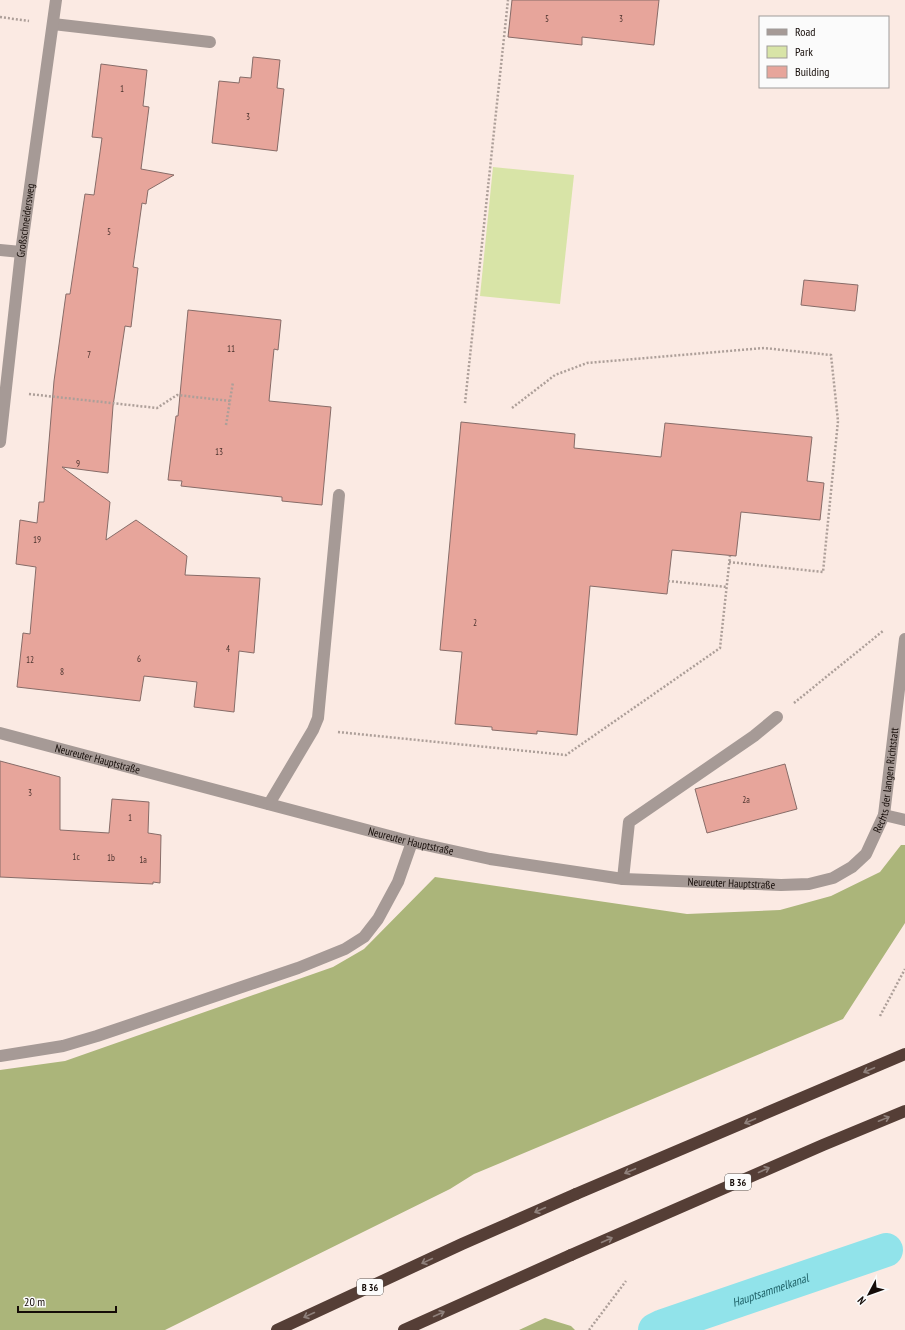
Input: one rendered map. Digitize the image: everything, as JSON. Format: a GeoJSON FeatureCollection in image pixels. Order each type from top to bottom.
{"type":"FeatureCollection","features":[{"type":"Feature","properties":{"kind":"highway","name":"B 36"},"geometry":{"type":"LineString","coordinates":[[277,1330],[462,1244],[905,1054]]}},
{"type":"Feature","properties":{"kind":"highway","name":"B 36"},"geometry":{"type":"LineString","coordinates":[[404,1330],[571,1255],[816,1148],[905,1111]]}},
{"type":"Feature","properties":{"kind":"street","name":"Großschneidersweg"},"geometry":{"type":"LineString","coordinates":[[0,442],[21,252],[56,0]]}},
{"type":"Feature","properties":{"kind":"street"},"geometry":{"type":"LineString","coordinates":[[53,24],[210,42]]}},
{"type":"Feature","properties":{"kind":"street"},"geometry":{"type":"LineString","coordinates":[[0,250],[21,252]]}},
{"type":"Feature","properties":{"kind":"street"},"geometry":{"type":"LineString","coordinates":[[269,804],[314,730],[318,718],[339,495]]}},
{"type":"Feature","properties":{"kind":"street","name":"Rechts der langen Richtstatt"},"geometry":{"type":"LineString","coordinates":[[832,878],[852,868],[866,854],[884,815],[905,639]]}},
{"type":"Feature","properties":{"kind":"street"},"geometry":{"type":"LineString","coordinates":[[623,879],[629,822],[754,736],[777,717]]}},
{"type":"Feature","properties":{"kind":"street","name":"Neureuter Hauptstraße"},"geometry":{"type":"LineString","coordinates":[[0,732],[412,842],[490,859],[623,879],[780,885],[809,884],[832,878]]}},
{"type":"Feature","properties":{"kind":"street"},"geometry":{"type":"LineString","coordinates":[[884,815],[905,820]]}},
{"type":"Feature","properties":{"kind":"street"},"geometry":{"type":"LineString","coordinates":[[0,1056],[63,1046],[97,1036],[298,968],[345,949],[364,937],[378,919],[398,882],[412,842]]}},
{"type":"Feature","properties":{"kind":"path"},"geometry":{"type":"LineString","coordinates":[[465,404],[508,0]]}},
{"type":"Feature","properties":{"kind":"path"},"geometry":{"type":"LineString","coordinates":[[0,17],[53,24]]}},
{"type":"Feature","properties":{"kind":"path"},"geometry":{"type":"LineString","coordinates":[[512,408],[555,375],[587,363],[764,348],[831,355],[838,421],[823,572],[729,562]]}},
{"type":"Feature","properties":{"kind":"path"},"geometry":{"type":"LineString","coordinates":[[226,425],[233,382]]}},
{"type":"Feature","properties":{"kind":"path"},"geometry":{"type":"LineString","coordinates":[[5,392],[157,408],[177,395],[230,401]]}},
{"type":"Feature","properties":{"kind":"path"},"geometry":{"type":"LineString","coordinates":[[314,730],[566,755],[720,648],[730,556]]}},
{"type":"Feature","properties":{"kind":"path"},"geometry":{"type":"LineString","coordinates":[[668,581],[726,587]]}},
{"type":"Feature","properties":{"kind":"path"},"geometry":{"type":"LineString","coordinates":[[777,717],[885,629]]}},
{"type":"Feature","properties":{"kind":"path"},"geometry":{"type":"LineString","coordinates":[[880,1016],[905,969]]}},
{"type":"Feature","properties":{"kind":"path"},"geometry":{"type":"LineString","coordinates":[[589,1330],[626,1282]]}},
{"type":"Feature","properties":{"kind":"green space"},"geometry":{"type":"Polygon","coordinates":[[[493,167],[574,175],[560,304],[480,296],[493,167]]]}},
{"type":"Feature","properties":{"kind":"green space"},"geometry":{"type":"Polygon","coordinates":[[[901,845],[905,845],[905,923],[843,1019],[474,1174],[450,1189],[165,1330],[0,1330],[0,1070],[65,1061],[333,967],[364,949],[435,877],[687,914],[780,910],[831,896],[880,872],[901,845]]]}},
{"type":"Feature","properties":{"kind":"green space"},"geometry":{"type":"Polygon","coordinates":[[[545,1318],[571,1326],[575,1330],[519,1330],[545,1318]]]}},
{"type":"Feature","properties":{"kind":"building"},"geometry":{"type":"Polygon","coordinates":[[[512,0],[659,0],[654,45],[582,37],[582,45],[508,37],[512,0]]]}},
{"type":"Feature","properties":{"kind":"building"},"geometry":{"type":"Polygon","coordinates":[[[253,57],[280,60],[277,88],[284,89],[277,151],[212,143],[219,81],[239,83],[240,77],[251,78],[253,57]]]}},
{"type":"Feature","properties":{"kind":"building"},"geometry":{"type":"Polygon","coordinates":[[[101,64],[147,70],[143,106],[149,107],[141,169],[174,175],[148,190],[146,204],[142,203],[133,267],[138,268],[131,327],[125,326],[113,406],[108,473],[62,467],[110,502],[106,540],[136,520],[187,556],[185,575],[260,578],[254,653],[239,651],[234,712],[194,707],[197,682],[144,676],[140,701],[17,687],[23,633],[30,634],[36,567],[16,564],[20,520],[37,523],[39,502],[44,502],[54,381],[66,294],[70,294],[85,194],[94,195],[102,138],[92,137],[101,64]]]}},
{"type":"Feature","properties":{"kind":"building"},"geometry":{"type":"Polygon","coordinates":[[[804,280],[858,285],[855,311],[801,305],[804,280]]]}},
{"type":"Feature","properties":{"kind":"building"},"geometry":{"type":"Polygon","coordinates":[[[188,310],[281,320],[278,350],[274,349],[269,401],[331,407],[322,505],[282,501],[282,497],[181,486],[182,481],[168,480],[176,416],[178,416],[188,310]]]}},
{"type":"Feature","properties":{"kind":"building"},"geometry":{"type":"Polygon","coordinates":[[[461,422],[575,434],[574,448],[661,457],[665,423],[812,437],[807,481],[824,483],[820,520],[741,512],[736,556],[672,550],[667,594],[590,586],[577,735],[537,731],[537,734],[492,730],[492,727],[455,724],[462,652],[440,650],[461,422]]]}},
{"type":"Feature","properties":{"kind":"building"},"geometry":{"type":"Polygon","coordinates":[[[0,761],[60,777],[60,830],[109,833],[112,799],[149,802],[148,833],[161,835],[160,883],[153,882],[153,884],[0,877],[0,761]]]}},
{"type":"Feature","properties":{"kind":"building"},"geometry":{"type":"Polygon","coordinates":[[[785,764],[797,809],[707,833],[695,789],[785,764]]]}},
{"type":"Feature","properties":{"kind":"waterway","name":"Hauptsammelkanal"},"geometry":{"type":"LineString","coordinates":[[655,1330],[886,1250]]}}]}
